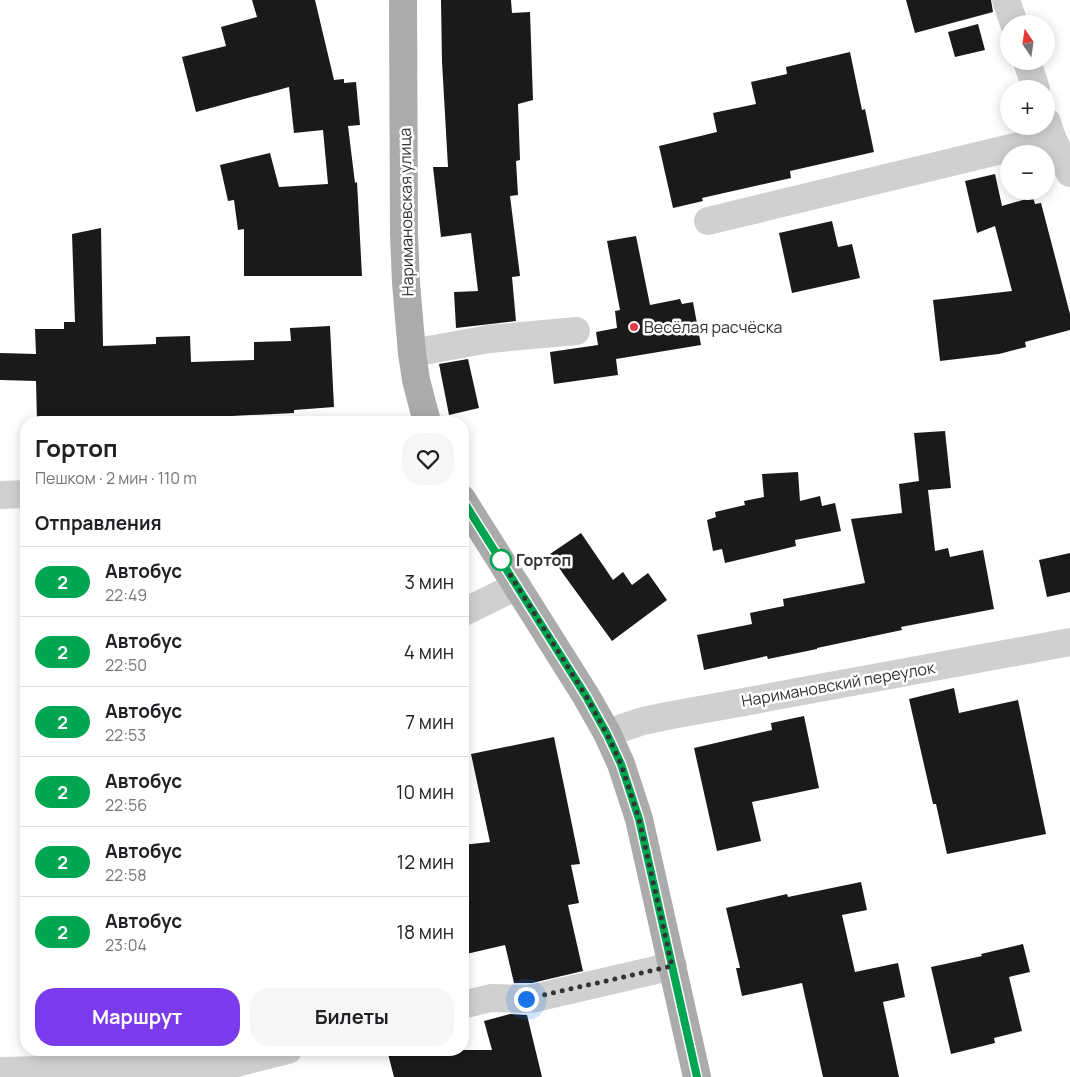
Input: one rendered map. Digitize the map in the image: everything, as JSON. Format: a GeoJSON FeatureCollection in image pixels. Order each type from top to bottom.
{"type":"FeatureCollection","features":[{"type":"Feature","properties":{"kind":"main road","name":"Наримановская улица"},"geometry":{"type":"LineString","coordinates":[[403,0],[404,234],[412,353],[416,380],[425,416]]}},
{"type":"Feature","properties":{"kind":"main road"},"geometry":{"type":"LineString","coordinates":[[469,510],[567,664],[607,734],[621,764],[639,819],[697,1077]]}},
{"type":"Feature","properties":{"kind":"street"},"geometry":{"type":"LineString","coordinates":[[1006,0],[1011,15]]}},
{"type":"Feature","properties":{"kind":"street"},"geometry":{"type":"LineString","coordinates":[[708,221],[1030,135]]}},
{"type":"Feature","properties":{"kind":"street"},"geometry":{"type":"LineString","coordinates":[[1051,135],[1070,173]]}},
{"type":"Feature","properties":{"kind":"street"},"geometry":{"type":"LineString","coordinates":[[412,353],[489,339],[576,330]]}},
{"type":"Feature","properties":{"kind":"street"},"geometry":{"type":"LineString","coordinates":[[0,495],[20,494]]}},
{"type":"Feature","properties":{"kind":"street"},"geometry":{"type":"LineString","coordinates":[[469,610],[517,586]]}},
{"type":"Feature","properties":{"kind":"street","name":"Наримановский переулок"},"geometry":{"type":"LineString","coordinates":[[607,734],[643,721],[667,716],[1070,642]]}},
{"type":"Feature","properties":{"kind":"street"},"geometry":{"type":"LineString","coordinates":[[469,1003],[491,998],[535,998],[672,966]]}},
{"type":"Feature","properties":{"kind":"street"},"geometry":{"type":"LineString","coordinates":[[0,1071],[45,1073],[199,1070],[221,1067],[264,1056]]}},
{"type":"Feature","properties":{"kind":"building"},"geometry":{"type":"Polygon","coordinates":[[[252,0],[315,0],[334,80],[344,79],[344,83],[356,82],[360,125],[348,126],[355,183],[357,182],[362,276],[244,276],[244,229],[238,230],[234,200],[228,201],[220,165],[270,153],[279,187],[328,184],[323,130],[294,133],[289,87],[196,112],[182,57],[226,46],[221,27],[257,17],[252,0]]]}},
{"type":"Feature","properties":{"kind":"building"},"geometry":{"type":"Polygon","coordinates":[[[441,0],[511,0],[512,13],[530,12],[533,100],[518,104],[520,160],[516,161],[518,195],[510,196],[520,276],[512,277],[516,321],[456,328],[454,292],[478,291],[471,233],[441,237],[433,167],[448,167],[442,62],[441,0]]]}},
{"type":"Feature","properties":{"kind":"building"},"geometry":{"type":"Polygon","coordinates":[[[906,0],[991,0],[993,12],[915,33],[906,0]]]}},
{"type":"Feature","properties":{"kind":"building"},"geometry":{"type":"Polygon","coordinates":[[[978,24],[985,50],[955,57],[948,32],[978,24]]]}},
{"type":"Feature","properties":{"kind":"building"},"geometry":{"type":"Polygon","coordinates":[[[850,52],[862,110],[865,109],[874,152],[790,171],[791,178],[702,198],[703,201],[673,208],[659,146],[717,132],[713,113],[756,104],[751,82],[787,74],[786,67],[850,52]]]}},
{"type":"Feature","properties":{"kind":"building"},"geometry":{"type":"Polygon","coordinates":[[[995,174],[1002,206],[1023,200],[1034,200],[1035,204],[1041,203],[1070,314],[1070,330],[1025,342],[1026,347],[999,354],[940,361],[933,300],[1012,291],[995,226],[977,233],[965,181],[995,174]]]}},
{"type":"Feature","properties":{"kind":"building"},"geometry":{"type":"Polygon","coordinates":[[[832,221],[838,247],[852,244],[860,278],[792,293],[779,233],[832,221]]]}},
{"type":"Feature","properties":{"kind":"building"},"geometry":{"type":"Polygon","coordinates":[[[101,228],[103,346],[156,344],[156,337],[190,336],[191,362],[254,360],[254,342],[291,341],[290,328],[330,326],[334,407],[294,410],[294,413],[233,416],[37,416],[36,381],[0,380],[0,353],[36,354],[35,329],[64,329],[64,322],[75,322],[72,234],[101,228]]]}},
{"type":"Feature","properties":{"kind":"building"},"geometry":{"type":"Polygon","coordinates":[[[636,236],[650,305],[680,299],[682,304],[693,302],[701,345],[616,359],[618,375],[554,384],[550,352],[598,345],[596,332],[617,328],[615,311],[620,310],[607,241],[636,236]]]}},
{"type":"Feature","properties":{"kind":"building"},"geometry":{"type":"Polygon","coordinates":[[[468,359],[479,408],[449,415],[439,364],[468,359]]]}},
{"type":"Feature","properties":{"kind":"building"},"geometry":{"type":"Polygon","coordinates":[[[945,431],[951,488],[928,490],[935,551],[948,548],[950,557],[983,550],[994,609],[901,627],[902,630],[817,649],[768,659],[767,656],[704,670],[697,635],[752,624],[750,613],[784,606],[783,599],[865,583],[851,519],[902,513],[899,484],[919,481],[914,433],[945,431]]]}},
{"type":"Feature","properties":{"kind":"building"},"geometry":{"type":"Polygon","coordinates":[[[798,472],[800,501],[820,496],[822,506],[835,503],[841,531],[795,540],[796,546],[725,563],[722,549],[713,551],[707,520],[716,517],[715,512],[745,505],[744,501],[764,497],[762,474],[798,472]]]}},
{"type":"Feature","properties":{"kind":"building"},"geometry":{"type":"Polygon","coordinates":[[[581,533],[613,580],[623,572],[632,585],[648,573],[667,600],[612,641],[550,554],[581,533]]]}},
{"type":"Feature","properties":{"kind":"building"},"geometry":{"type":"Polygon","coordinates":[[[1070,553],[1070,592],[1047,597],[1039,560],[1070,553]]]}},
{"type":"Feature","properties":{"kind":"building"},"geometry":{"type":"Polygon","coordinates":[[[954,688],[959,713],[1018,700],[1046,834],[947,854],[936,804],[933,804],[909,699],[954,688]]]}},
{"type":"Feature","properties":{"kind":"building"},"geometry":{"type":"Polygon","coordinates":[[[804,716],[819,788],[752,802],[761,841],[717,851],[694,748],[772,730],[771,723],[804,716]]]}},
{"type":"Feature","properties":{"kind":"building"},"geometry":{"type":"Polygon","coordinates":[[[554,737],[580,864],[571,865],[579,903],[568,905],[583,971],[532,983],[514,983],[505,945],[469,953],[469,844],[490,842],[471,754],[554,737]]]}},
{"type":"Feature","properties":{"kind":"building"},"geometry":{"type":"Polygon","coordinates":[[[861,882],[867,910],[842,915],[855,972],[898,963],[905,997],[883,1002],[899,1077],[823,1077],[802,983],[742,996],[736,968],[740,968],[726,908],[787,894],[788,897],[861,882]]]}},
{"type":"Feature","properties":{"kind":"building"},"geometry":{"type":"Polygon","coordinates":[[[1023,944],[1030,972],[1009,977],[1022,1031],[994,1038],[995,1043],[951,1054],[931,967],[982,956],[981,954],[1023,944]]]}},
{"type":"Feature","properties":{"kind":"building"},"geometry":{"type":"Polygon","coordinates":[[[510,1014],[527,1015],[542,1077],[394,1077],[389,1056],[469,1056],[469,1050],[492,1050],[484,1021],[510,1014]]]}},
{"type":"Feature","properties":{"kind":"bus line","name":"2"},"geometry":{"type":"LineString","coordinates":[[469,510],[567,664],[607,734],[621,764],[639,819],[697,1077]]}},
{"type":"Feature","properties":{"kind":"place","name":"Весёлая расчёска"},"geometry":{"type":"Point","coordinates":[634,327]}},
{"type":"Feature","properties":{"kind":"place","name":"Гортоп"},"geometry":{"type":"Point","coordinates":[501,560]}},
{"type":"Feature","properties":{"kind":"route"},"geometry":{"type":"LineString","coordinates":[[501,560],[586,696],[621,764],[639,819],[672,966],[526,999]]}}]}
